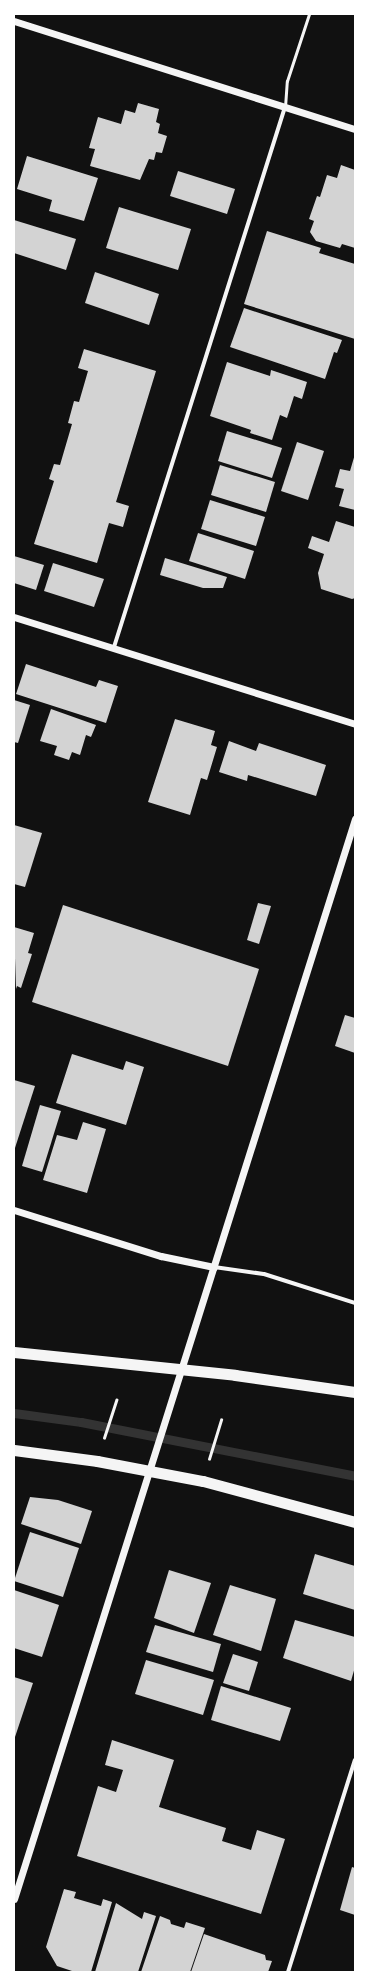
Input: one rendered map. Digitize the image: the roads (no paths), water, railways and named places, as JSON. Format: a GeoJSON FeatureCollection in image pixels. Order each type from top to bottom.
{"type":"FeatureCollection","features":[{"type":"Feature","properties":{"kind":"highway"},"geometry":{"type":"LineString","coordinates":[[14,1352],[181,1369],[355,1392]]}},
{"type":"Feature","properties":{"kind":"highway"},"geometry":{"type":"LineString","coordinates":[[14,1450],[149,1470],[203,1481],[355,1522]]}},
{"type":"Feature","properties":{"kind":"street"},"geometry":{"type":"LineString","coordinates":[[14,18],[15,14]]}},
{"type":"Feature","properties":{"kind":"street"},"geometry":{"type":"LineString","coordinates":[[14,21],[355,129]]}},
{"type":"Feature","properties":{"kind":"street"},"geometry":{"type":"LineString","coordinates":[[114,647],[285,107]]}},
{"type":"Feature","properties":{"kind":"street"},"geometry":{"type":"LineString","coordinates":[[14,617],[114,647],[355,724]]}},
{"type":"Feature","properties":{"kind":"street"},"geometry":{"type":"LineString","coordinates":[[14,1899],[355,818]]}},
{"type":"Feature","properties":{"kind":"street"},"geometry":{"type":"LineString","coordinates":[[14,1210],[161,1256],[214,1267],[264,1274],[355,1303]]}},
{"type":"Feature","properties":{"kind":"street"},"geometry":{"type":"LineString","coordinates":[[288,1972],[355,1760]]}},
{"type":"Feature","properties":{"kind":"lane"},"geometry":{"type":"LineString","coordinates":[[285,107],[287,81],[309,14]]}},
{"type":"Feature","properties":{"kind":"waterway"},"geometry":{"type":"LineString","coordinates":[[14,1413],[81,1422],[355,1476]]}}]}
